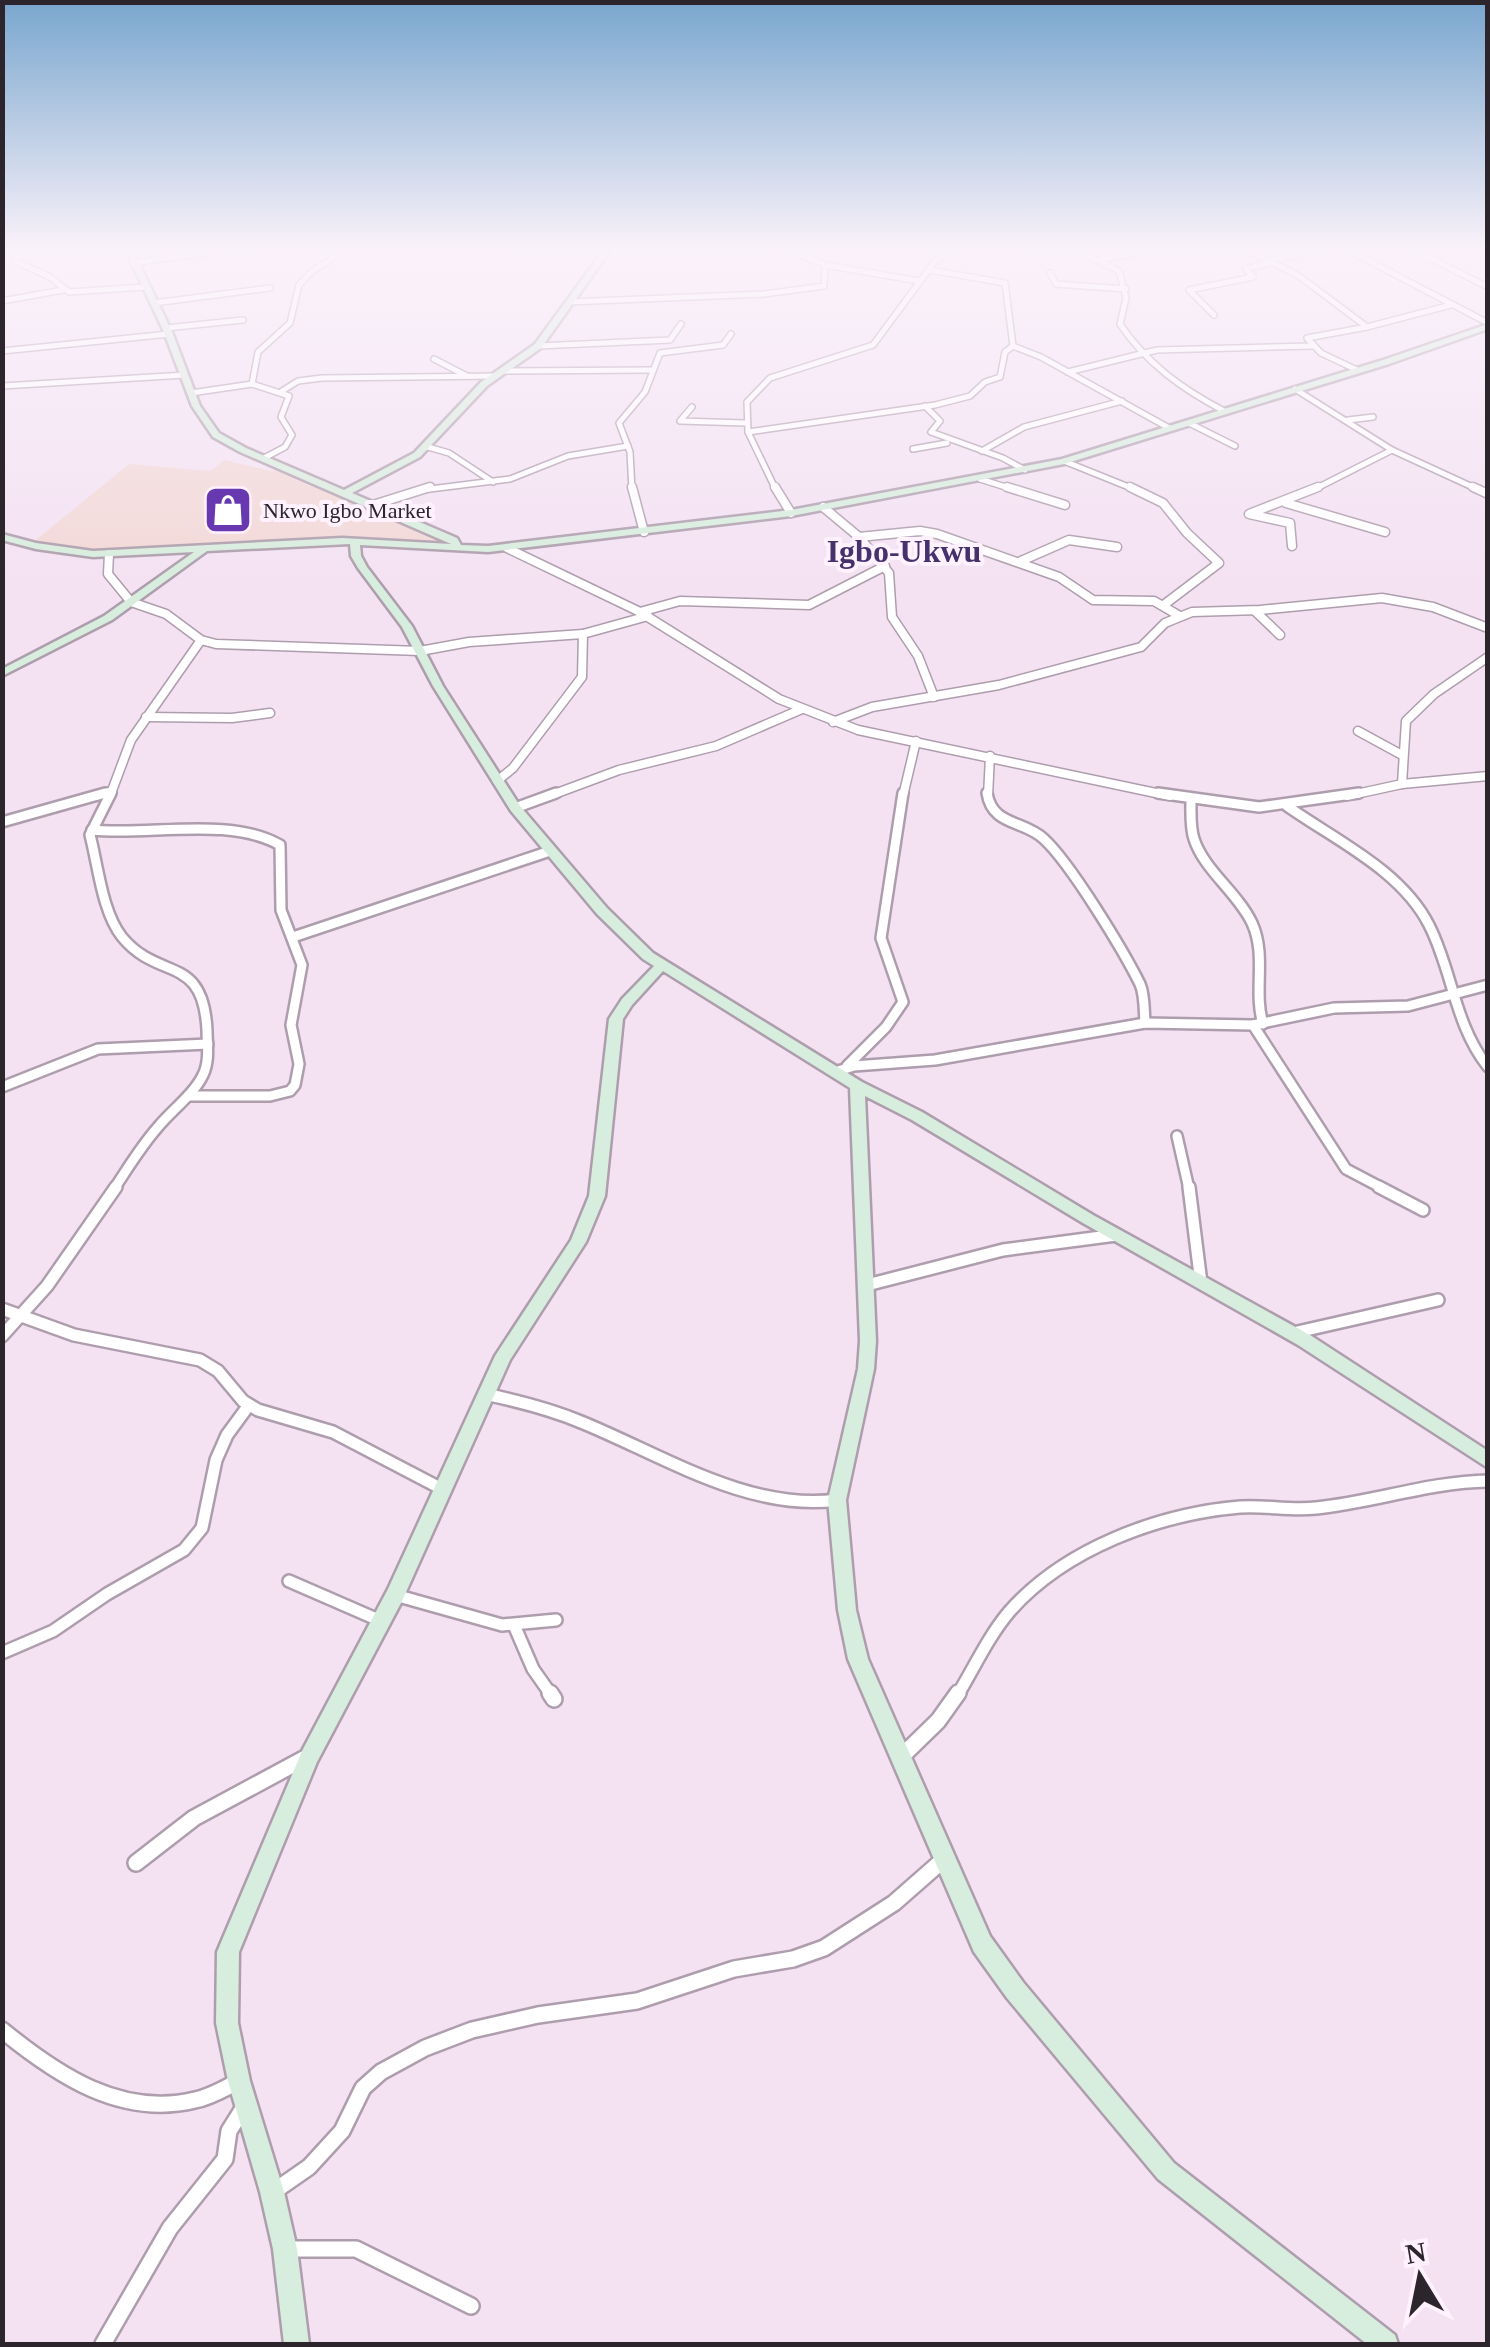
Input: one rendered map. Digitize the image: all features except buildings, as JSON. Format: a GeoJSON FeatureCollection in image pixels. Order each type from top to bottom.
{"type":"FeatureCollection","features":[{"type":"Feature","properties":{"kind":"main road"},"geometry":{"type":"LineString","coordinates":[[178,361],[191,393],[216,435],[347,492],[447,543]]}},
{"type":"Feature","properties":{"kind":"main road"},"geometry":{"type":"LineString","coordinates":[[347,492],[404,465],[428,446],[474,393],[518,361]]}},
{"type":"Feature","properties":{"kind":"main road"},"geometry":{"type":"LineString","coordinates":[[2,537],[67,552],[109,554],[355,541],[457,542],[458,549],[507,548],[644,532],[791,513],[1025,470],[1383,361]]}},
{"type":"Feature","properties":{"kind":"main road"},"geometry":{"type":"LineString","coordinates":[[355,541],[356,556],[363,568],[407,626],[514,808],[626,936],[661,966],[840,1069],[857,1086],[918,1116],[1116,1235],[1291,1333],[1488,1461]]}},
{"type":"Feature","properties":{"kind":"main road"},"geometry":{"type":"LineString","coordinates":[[2,673],[89,630],[205,548]]}},
{"type":"Feature","properties":{"kind":"main road"},"geometry":{"type":"LineString","coordinates":[[296,2344],[272,2192],[239,2081],[228,2023],[228,1952],[310,1756],[395,1596],[503,1356],[564,1266],[590,1216],[596,1196],[616,1019],[661,966]]}},
{"type":"Feature","properties":{"kind":"main road"},"geometry":{"type":"LineString","coordinates":[[857,1086],[867,1285],[866,1369],[837,1500],[847,1610],[858,1659],[943,1860],[992,1959],[1166,2170],[1386,2344]]}},
{"type":"Feature","properties":{"kind":"street"},"geometry":{"type":"LineString","coordinates":[[252,384],[256,361]]}},
{"type":"Feature","properties":{"kind":"street"},"geometry":{"type":"LineString","coordinates":[[437,361],[467,376]]}},
{"type":"Feature","properties":{"kind":"street"},"geometry":{"type":"LineString","coordinates":[[651,370],[656,361]]}},
{"type":"Feature","properties":{"kind":"street"},"geometry":{"type":"LineString","coordinates":[[791,513],[762,467],[759,450],[748,432],[747,402],[770,378],[825,361]]}},
{"type":"Feature","properties":{"kind":"street"},"geometry":{"type":"LineString","coordinates":[[748,432],[970,396],[979,386],[1000,376],[1003,361]]}},
{"type":"Feature","properties":{"kind":"street"},"geometry":{"type":"LineString","coordinates":[[1042,361],[1169,428]]}},
{"type":"Feature","properties":{"kind":"street"},"geometry":{"type":"LineString","coordinates":[[1066,372],[1109,361]]}},
{"type":"Feature","properties":{"kind":"street"},"geometry":{"type":"LineString","coordinates":[[1151,361],[1182,387],[1224,411]]}},
{"type":"Feature","properties":{"kind":"street"},"geometry":{"type":"LineString","coordinates":[[1339,361],[1356,370]]}},
{"type":"Feature","properties":{"kind":"street"},"geometry":{"type":"LineString","coordinates":[[282,391],[298,381],[322,378],[651,370]]}},
{"type":"Feature","properties":{"kind":"street"},"geometry":{"type":"LineString","coordinates":[[644,532],[632,498],[628,446],[619,423],[651,384],[651,370]]}},
{"type":"Feature","properties":{"kind":"street"},"geometry":{"type":"LineString","coordinates":[[2,386],[184,375]]}},
{"type":"Feature","properties":{"kind":"street"},"geometry":{"type":"LineString","coordinates":[[191,393],[252,384],[282,391],[288,399],[281,417],[292,435],[284,448],[264,458]]}},
{"type":"Feature","properties":{"kind":"street"},"geometry":{"type":"LineString","coordinates":[[1295,389],[1392,450],[1488,494]]}},
{"type":"Feature","properties":{"kind":"street"},"geometry":{"type":"LineString","coordinates":[[982,451],[989,441],[1122,400]]}},
{"type":"Feature","properties":{"kind":"street"},"geometry":{"type":"LineString","coordinates":[[692,406],[680,421],[745,423]]}},
{"type":"Feature","properties":{"kind":"street"},"geometry":{"type":"LineString","coordinates":[[925,406],[940,421],[932,432],[948,443],[1011,460],[1025,470]]}},
{"type":"Feature","properties":{"kind":"street"},"geometry":{"type":"LineString","coordinates":[[1347,420],[1372,417]]}},
{"type":"Feature","properties":{"kind":"street"},"geometry":{"type":"LineString","coordinates":[[1189,423],[1235,446]]}},
{"type":"Feature","properties":{"kind":"street"},"geometry":{"type":"LineString","coordinates":[[914,449],[948,443]]}},
{"type":"Feature","properties":{"kind":"street"},"geometry":{"type":"LineString","coordinates":[[428,446],[449,453],[493,482]]}},
{"type":"Feature","properties":{"kind":"street"},"geometry":{"type":"LineString","coordinates":[[373,505],[434,486],[493,482],[568,456],[628,446]]}},
{"type":"Feature","properties":{"kind":"street"},"geometry":{"type":"LineString","coordinates":[[1292,546],[1290,524],[1248,514],[1285,502],[1392,450]]}},
{"type":"Feature","properties":{"kind":"street"},"geometry":{"type":"LineString","coordinates":[[1064,460],[1159,499],[1183,529],[1216,557],[1220,563],[1216,570],[1178,591],[1164,604]]}},
{"type":"Feature","properties":{"kind":"street"},"geometry":{"type":"LineString","coordinates":[[980,479],[1065,504]]}},
{"type":"Feature","properties":{"kind":"street"},"geometry":{"type":"LineString","coordinates":[[1285,502],[1386,532]]}},
{"type":"Feature","properties":{"kind":"street"},"geometry":{"type":"LineString","coordinates":[[823,507],[859,536],[885,566],[889,573],[892,617],[918,656],[934,698]]}},
{"type":"Feature","properties":{"kind":"street"},"geometry":{"type":"LineString","coordinates":[[859,536],[920,531],[1022,561],[1069,582],[1093,600],[1142,598],[1164,604],[1178,615]]}},
{"type":"Feature","properties":{"kind":"street"},"geometry":{"type":"LineString","coordinates":[[1022,561],[1069,540],[1117,547]]}},
{"type":"Feature","properties":{"kind":"street"},"geometry":{"type":"LineString","coordinates":[[507,548],[644,614],[726,669],[832,722],[1191,800],[1287,806],[1402,784],[1488,776]]}},
{"type":"Feature","properties":{"kind":"street"},"geometry":{"type":"LineString","coordinates":[[109,554],[108,574],[132,602],[166,614],[201,640],[234,646],[302,644],[420,651],[469,642],[583,634],[680,601],[810,605],[885,566]]}},
{"type":"Feature","properties":{"kind":"street"},"geometry":{"type":"LineString","coordinates":[[832,722],[857,709],[1006,684],[1111,651],[1141,647],[1178,615],[1217,609],[1255,611],[1375,597],[1454,612],[1488,628]]}},
{"type":"Feature","properties":{"kind":"street"},"geometry":{"type":"LineString","coordinates":[[1255,611],[1280,635]]}},
{"type":"Feature","properties":{"kind":"street"},"geometry":{"type":"LineString","coordinates":[[497,781],[514,768],[582,677],[583,634]]}},
{"type":"Feature","properties":{"kind":"street"},"geometry":{"type":"LineString","coordinates":[[2,1336],[56,1274],[154,1131],[203,1076],[208,1044],[206,1012],[191,977],[148,961],[120,935],[91,844],[92,830],[131,740],[201,640]]}},
{"type":"Feature","properties":{"kind":"street"},"geometry":{"type":"LineString","coordinates":[[1402,784],[1404,730],[1410,716],[1488,656]]}},
{"type":"Feature","properties":{"kind":"street"},"geometry":{"type":"LineString","coordinates":[[514,808],[619,770],[716,746],[802,709]]}},
{"type":"Feature","properties":{"kind":"street"},"geometry":{"type":"LineString","coordinates":[[146,717],[218,718],[270,713]]}},
{"type":"Feature","properties":{"kind":"street"},"geometry":{"type":"LineString","coordinates":[[1358,732],[1402,755]]}},
{"type":"Feature","properties":{"kind":"street"},"geometry":{"type":"LineString","coordinates":[[840,1069],[886,1027],[902,1002],[881,938],[890,898],[896,822],[916,741]]}},
{"type":"Feature","properties":{"kind":"street"},"geometry":{"type":"LineString","coordinates":[[990,756],[986,797],[989,806],[998,817],[1041,836],[1062,858],[1142,988],[1145,1023]]}},
{"type":"Feature","properties":{"kind":"street"},"geometry":{"type":"LineString","coordinates":[[2,822],[112,791]]}},
{"type":"Feature","properties":{"kind":"street"},"geometry":{"type":"LineString","coordinates":[[1191,800],[1192,834],[1197,846],[1247,917],[1257,940],[1258,1024],[1346,1170],[1423,1210]]}},
{"type":"Feature","properties":{"kind":"street"},"geometry":{"type":"LineString","coordinates":[[1287,806],[1372,864],[1422,913],[1439,961],[1453,983],[1451,995],[1469,1040],[1488,1068]]}},
{"type":"Feature","properties":{"kind":"street"},"geometry":{"type":"LineString","coordinates":[[92,830],[181,828],[273,840],[280,845],[280,910],[302,965],[291,1025],[298,1064],[296,1085],[290,1091],[270,1096],[188,1096]]}},
{"type":"Feature","properties":{"kind":"street"},"geometry":{"type":"LineString","coordinates":[[294,937],[550,851]]}},
{"type":"Feature","properties":{"kind":"street"},"geometry":{"type":"LineString","coordinates":[[840,1069],[935,1060],[1145,1023],[1258,1024],[1334,1008],[1408,1006],[1488,985]]}},
{"type":"Feature","properties":{"kind":"street"},"geometry":{"type":"LineString","coordinates":[[2,1087],[98,1050],[208,1044]]}},
{"type":"Feature","properties":{"kind":"street"},"geometry":{"type":"LineString","coordinates":[[1176,1136],[1193,1206],[1201,1283]]}},
{"type":"Feature","properties":{"kind":"street"},"geometry":{"type":"LineString","coordinates":[[867,1285],[1002,1250],[1116,1235]]}},
{"type":"Feature","properties":{"kind":"street"},"geometry":{"type":"LineString","coordinates":[[1291,1333],[1438,1300]]}},
{"type":"Feature","properties":{"kind":"street"},"geometry":{"type":"LineString","coordinates":[[2,1309],[20,1319],[200,1360],[218,1371],[249,1405],[333,1432],[442,1489]]}},
{"type":"Feature","properties":{"kind":"street"},"geometry":{"type":"LineString","coordinates":[[485,1394],[548,1409],[764,1495],[798,1504],[823,1505],[837,1500]]}},
{"type":"Feature","properties":{"kind":"street"},"geometry":{"type":"LineString","coordinates":[[2,1652],[53,1630],[184,1550],[202,1528],[216,1460],[249,1405]]}},
{"type":"Feature","properties":{"kind":"street"},"geometry":{"type":"LineString","coordinates":[[900,1757],[933,1730],[986,1642],[1016,1606],[1042,1581],[1101,1546],[1219,1509],[1320,1508],[1443,1482],[1488,1481]]}},
{"type":"Feature","properties":{"kind":"street"},"geometry":{"type":"LineString","coordinates":[[289,1581],[381,1622]]}},
{"type":"Feature","properties":{"kind":"street"},"geometry":{"type":"LineString","coordinates":[[395,1596],[472,1620],[514,1625],[556,1620]]}},
{"type":"Feature","properties":{"kind":"street"},"geometry":{"type":"LineString","coordinates":[[514,1625],[533,1669],[554,1700]]}},
{"type":"Feature","properties":{"kind":"street"},"geometry":{"type":"LineString","coordinates":[[136,1864],[194,1818],[310,1756]]}},
{"type":"Feature","properties":{"kind":"street"},"geometry":{"type":"LineString","coordinates":[[272,2192],[309,2167],[342,2131],[363,2088],[381,2072],[425,2048],[472,2030],[538,2015],[638,2001],[734,1969],[792,1959],[824,1948],[894,1903],[943,1860]]}},
{"type":"Feature","properties":{"kind":"street"},"geometry":{"type":"LineString","coordinates":[[2,2030],[33,2057],[81,2085],[138,2106],[196,2100],[239,2081]]}},
{"type":"Feature","properties":{"kind":"street"},"geometry":{"type":"LineString","coordinates":[[103,2344],[170,2228],[200,2195],[225,2158],[229,2132],[246,2105]]}},
{"type":"Feature","properties":{"kind":"street"},"geometry":{"type":"LineString","coordinates":[[284,2249],[356,2249],[471,2306]]}},
{"type":"Feature","properties":{"kind":"shaded area","name":"Nkwo Igbo Market"},"geometry":{"type":"Polygon","coordinates":[[[224,460],[272,471],[281,467],[446,541],[442,546],[352,539],[91,551],[32,543],[129,464],[210,471],[224,460]]]}},
{"type":"Feature","properties":{"kind":"place","name":"Nkwo Igbo Market"},"geometry":{"type":"Point","coordinates":[228,510]}},
{"type":"Feature","properties":{"kind":"district","name":"Igbo-Ukwu"},"geometry":{"type":"Point","coordinates":[904,551]}}]}
